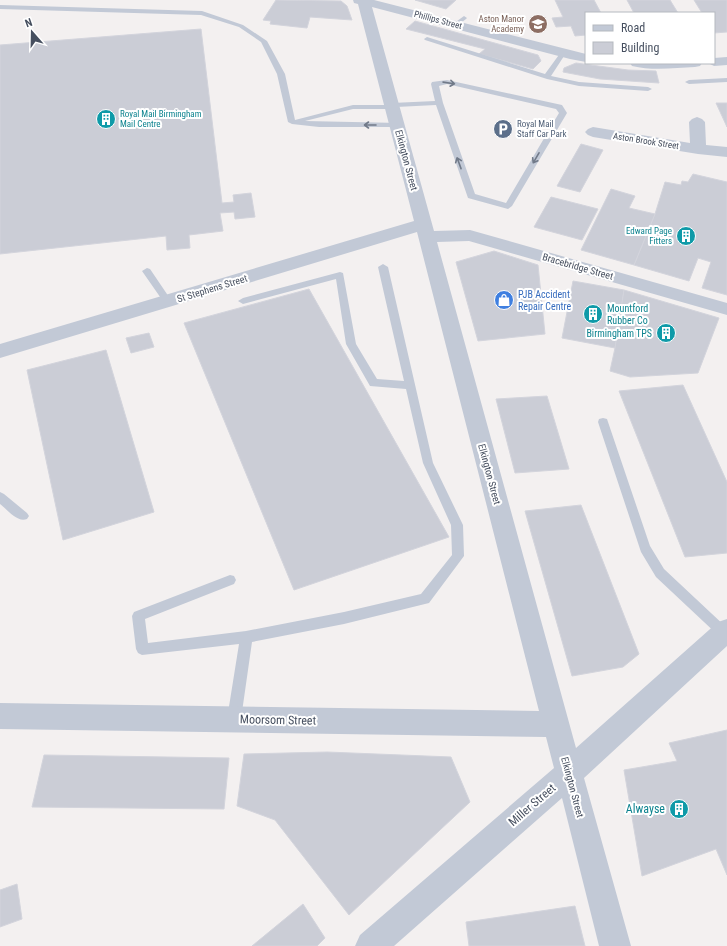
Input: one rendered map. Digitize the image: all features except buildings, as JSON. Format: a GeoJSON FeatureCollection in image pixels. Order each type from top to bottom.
{"type":"FeatureCollection","features":[{"type":"Feature","properties":{"kind":"street","name":"Phillips Street"},"geometry":{"type":"LineString","coordinates":[[364,6],[460,21],[563,53],[585,58]]}},
{"type":"Feature","properties":{"kind":"street","name":"Elkington Street"},"geometry":{"type":"LineString","coordinates":[[364,6],[394,112],[615,946]]}},
{"type":"Feature","properties":{"kind":"street"},"geometry":{"type":"LineString","coordinates":[[697,122],[698,149]]}},
{"type":"Feature","properties":{"kind":"street","name":"Aston Brook Street"},"geometry":{"type":"LineString","coordinates":[[593,132],[698,149],[727,152]]}},
{"type":"Feature","properties":{"kind":"street","name":"St Stephens Street"},"geometry":{"type":"LineString","coordinates":[[0,351],[168,302],[425,231]]}},
{"type":"Feature","properties":{"kind":"street","name":"Bracebridge Street"},"geometry":{"type":"LineString","coordinates":[[425,231],[470,235],[727,309]]}},
{"type":"Feature","properties":{"kind":"street","name":"Miller Street"},"geometry":{"type":"LineString","coordinates":[[371,946],[569,773],[726,632]]}},
{"type":"Feature","properties":{"kind":"street","name":"Moorsom Street"},"geometry":{"type":"LineString","coordinates":[[0,716],[556,724]]}},
{"type":"Feature","properties":{"kind":"lane"},"geometry":{"type":"LineString","coordinates":[[0,7],[202,12],[242,26],[264,42],[281,74],[292,122]]}},
{"type":"Feature","properties":{"kind":"lane"},"geometry":{"type":"LineString","coordinates":[[427,39],[547,78],[579,84],[648,89]]}},
{"type":"Feature","properties":{"kind":"lane"},"geometry":{"type":"LineString","coordinates":[[547,78],[563,53]]}},
{"type":"Feature","properties":{"kind":"lane"},"geometry":{"type":"LineString","coordinates":[[689,82],[727,80]]}},
{"type":"Feature","properties":{"kind":"lane"},"geometry":{"type":"LineString","coordinates":[[447,82],[559,107],[563,113],[508,206],[471,196],[440,106],[435,84],[447,82]]}},
{"type":"Feature","properties":{"kind":"lane"},"geometry":{"type":"LineString","coordinates":[[292,122],[319,125],[344,125],[394,112],[440,106]]}},
{"type":"Feature","properties":{"kind":"lane"},"geometry":{"type":"LineString","coordinates":[[292,122],[353,107],[394,112]]}},
{"type":"Feature","properties":{"kind":"lane"},"geometry":{"type":"LineString","coordinates":[[230,580],[138,616],[142,649],[246,637],[344,618],[425,599],[458,556],[457,525],[428,463],[383,267]]}},
{"type":"Feature","properties":{"kind":"lane"},"geometry":{"type":"LineString","coordinates":[[147,271],[168,302]]}},
{"type":"Feature","properties":{"kind":"lane"},"geometry":{"type":"LineString","coordinates":[[243,301],[340,275],[351,344],[374,384],[410,385]]}},
{"type":"Feature","properties":{"kind":"lane"},"geometry":{"type":"LineString","coordinates":[[603,422],[645,548],[660,573],[726,632]]}},
{"type":"Feature","properties":{"kind":"lane"},"geometry":{"type":"LineString","coordinates":[[0,497],[23,516]]}},
{"type":"Feature","properties":{"kind":"lane"},"geometry":{"type":"LineString","coordinates":[[234,719],[246,637]]}},
{"type":"Feature","properties":{"kind":"place","name":"Aston Manor Academy"},"geometry":{"type":"Point","coordinates":[538,24]}},
{"type":"Feature","properties":{"kind":"place","name":"Royal Mail Birmingham Mail Centre"},"geometry":{"type":"Point","coordinates":[106,119]}},
{"type":"Feature","properties":{"kind":"place","name":"Royal Mail Staff Car Park"},"geometry":{"type":"Point","coordinates":[503,129]}},
{"type":"Feature","properties":{"kind":"place","name":"Edward Page Fitters"},"geometry":{"type":"Point","coordinates":[686,236]}},
{"type":"Feature","properties":{"kind":"place","name":"PJB Accident Repair Centre"},"geometry":{"type":"Point","coordinates":[504,300]}},
{"type":"Feature","properties":{"kind":"place","name":"Mountford Rubber Co"},"geometry":{"type":"Point","coordinates":[593,314]}},
{"type":"Feature","properties":{"kind":"place","name":"Birmingham TPS"},"geometry":{"type":"Point","coordinates":[666,333]}},
{"type":"Feature","properties":{"kind":"place","name":"Alwayse"},"geometry":{"type":"Point","coordinates":[679,809]}}]}
